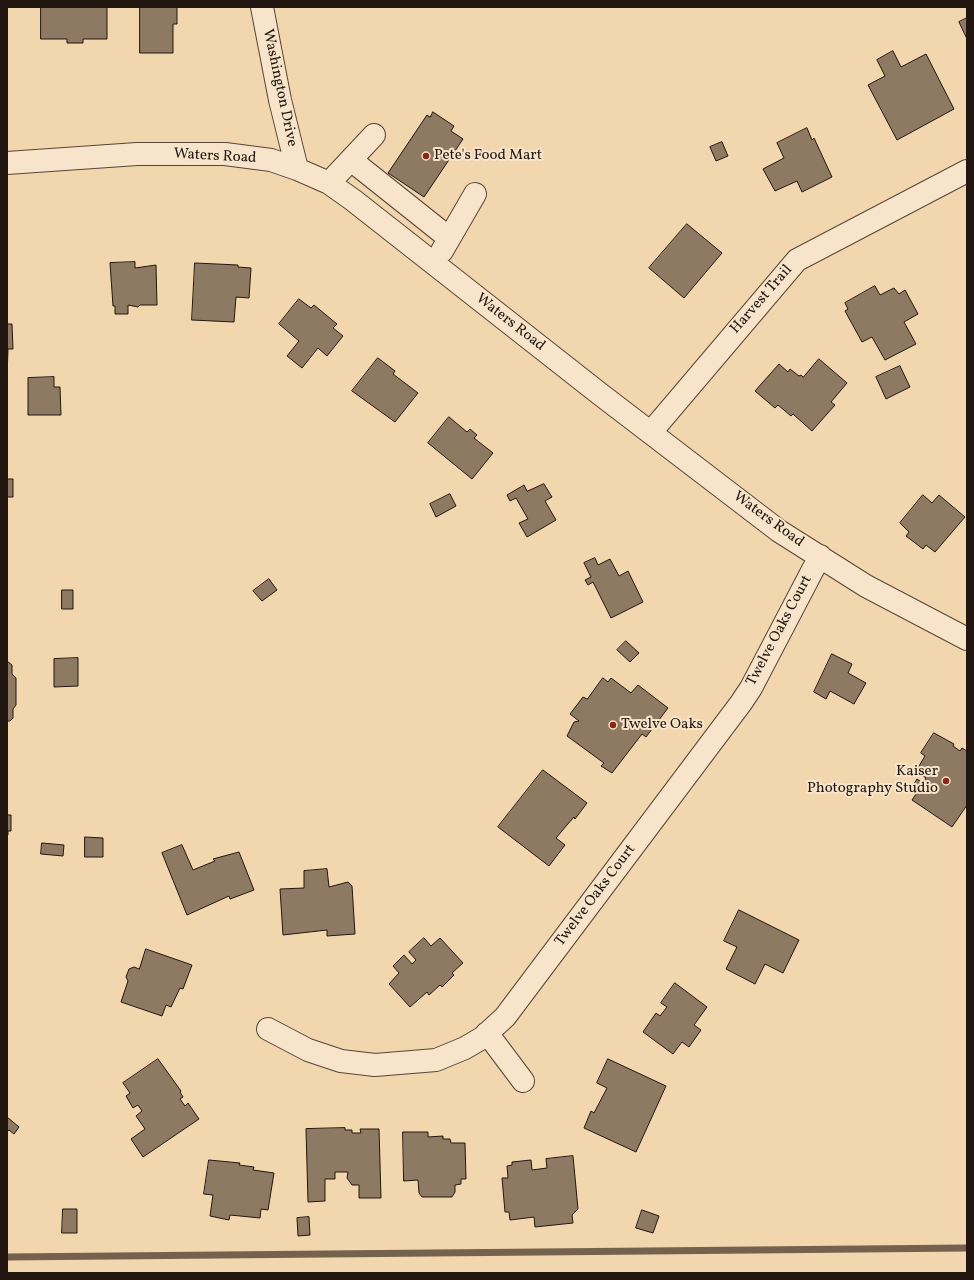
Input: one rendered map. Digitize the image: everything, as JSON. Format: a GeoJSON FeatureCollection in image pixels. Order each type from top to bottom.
{"type":"FeatureCollection","features":[{"type":"Feature","properties":{"kind":"street","name":"Washington Drive"},"geometry":{"type":"LineString","coordinates":[[262,7],[280,100],[297,169]]}},
{"type":"Feature","properties":{"kind":"street"},"geometry":{"type":"LineString","coordinates":[[329,183],[374,135]]}},
{"type":"Feature","properties":{"kind":"street","name":"Waters Road"},"geometry":{"type":"LineString","coordinates":[[7,163],[137,154],[225,154],[271,160],[297,169],[329,183],[779,531],[866,586],[967,638]]}},
{"type":"Feature","properties":{"kind":"street"},"geometry":{"type":"LineString","coordinates":[[351,160],[449,238]]}},
{"type":"Feature","properties":{"kind":"street","name":"Harvest Trail"},"geometry":{"type":"LineString","coordinates":[[650,432],[797,260],[967,170]]}},
{"type":"Feature","properties":{"kind":"street"},"geometry":{"type":"LineString","coordinates":[[434,264],[475,194]]}},
{"type":"Feature","properties":{"kind":"street","name":"Twelve Oaks Court"},"geometry":{"type":"LineString","coordinates":[[268,1029],[308,1050],[341,1061],[375,1065],[436,1060],[465,1048],[487,1033],[505,1017],[741,703],[751,688],[820,556]]}},
{"type":"Feature","properties":{"kind":"street"},"geometry":{"type":"LineString","coordinates":[[487,1033],[523,1081]]}},
{"type":"Feature","properties":{"kind":"building"},"geometry":{"type":"Polygon","coordinates":[[[41,7],[107,7],[107,39],[83,39],[83,43],[67,43],[67,39],[41,39],[41,7]]]}},
{"type":"Feature","properties":{"kind":"building"},"geometry":{"type":"Polygon","coordinates":[[[140,7],[177,7],[177,24],[173,24],[173,53],[140,53],[140,7]]]}},
{"type":"Feature","properties":{"kind":"building"},"geometry":{"type":"Polygon","coordinates":[[[967,18],[967,39],[959,22],[967,18]]]}},
{"type":"Feature","properties":{"kind":"building"},"geometry":{"type":"Polygon","coordinates":[[[893,51],[901,67],[926,54],[954,109],[897,140],[868,85],[885,76],[877,60],[893,51]]]}},
{"type":"Feature","properties":{"kind":"building","name":"Pete's Food Mart"},"geometry":{"type":"Polygon","coordinates":[[[433,112],[454,126],[451,131],[463,139],[424,197],[388,173],[427,115],[430,117],[433,112]]]}},
{"type":"Feature","properties":{"kind":"building"},"geometry":{"type":"Polygon","coordinates":[[[807,128],[812,140],[814,138],[832,177],[802,192],[797,181],[775,191],[763,169],[784,158],[777,143],[807,128]]]}},
{"type":"Feature","properties":{"kind":"building"},"geometry":{"type":"Polygon","coordinates":[[[722,142],[728,156],[716,161],[710,147],[722,142]]]}},
{"type":"Feature","properties":{"kind":"building"},"geometry":{"type":"Polygon","coordinates":[[[687,224],[722,253],[684,298],[649,268],[687,224]]]}},
{"type":"Feature","properties":{"kind":"building"},"geometry":{"type":"Polygon","coordinates":[[[135,262],[135,268],[156,265],[157,305],[140,305],[138,307],[128,305],[128,314],[115,314],[115,306],[113,306],[110,263],[135,262]]]}},
{"type":"Feature","properties":{"kind":"building"},"geometry":{"type":"Polygon","coordinates":[[[195,263],[238,265],[238,267],[251,268],[249,298],[236,297],[234,322],[192,320],[195,263]]]}},
{"type":"Feature","properties":{"kind":"building"},"geometry":{"type":"Polygon","coordinates":[[[875,286],[880,295],[894,288],[899,294],[905,290],[918,314],[904,322],[916,344],[885,360],[872,337],[862,342],[845,311],[848,309],[845,303],[875,286]]]}},
{"type":"Feature","properties":{"kind":"building"},"geometry":{"type":"Polygon","coordinates":[[[299,299],[311,308],[314,305],[337,324],[333,328],[343,336],[327,356],[318,348],[302,368],[287,356],[299,341],[279,324],[299,299]]]}},
{"type":"Feature","properties":{"kind":"building"},"geometry":{"type":"Polygon","coordinates":[[[7,324],[12,324],[13,349],[8,349],[7,376],[7,324]]]}},
{"type":"Feature","properties":{"kind":"building"},"geometry":{"type":"Polygon","coordinates":[[[378,358],[395,371],[393,374],[418,393],[395,422],[352,391],[378,358]]]}},
{"type":"Feature","properties":{"kind":"building"},"geometry":{"type":"Polygon","coordinates":[[[819,359],[847,383],[831,402],[835,405],[812,431],[793,414],[791,416],[778,405],[775,408],[755,391],[779,364],[788,372],[790,369],[799,376],[801,375],[803,377],[819,359]]]}},
{"type":"Feature","properties":{"kind":"building"},"geometry":{"type":"Polygon","coordinates":[[[900,366],[910,387],[886,399],[876,377],[900,366]]]}},
{"type":"Feature","properties":{"kind":"building"},"geometry":{"type":"Polygon","coordinates":[[[54,377],[54,387],[60,387],[61,415],[28,415],[28,378],[54,377]]]}},
{"type":"Feature","properties":{"kind":"building"},"geometry":{"type":"Polygon","coordinates":[[[449,417],[467,432],[470,429],[477,435],[474,438],[493,453],[472,479],[428,443],[449,417]]]}},
{"type":"Feature","properties":{"kind":"building"},"geometry":{"type":"Polygon","coordinates":[[[7,479],[13,479],[13,497],[7,497],[7,479]]]}},
{"type":"Feature","properties":{"kind":"building"},"geometry":{"type":"Polygon","coordinates":[[[544,484],[552,497],[545,501],[556,520],[527,537],[519,523],[528,519],[516,498],[510,501],[507,495],[524,485],[527,491],[544,484]]]}},
{"type":"Feature","properties":{"kind":"building"},"geometry":{"type":"Polygon","coordinates":[[[450,494],[456,506],[436,517],[430,504],[450,494]]]}},
{"type":"Feature","properties":{"kind":"building"},"geometry":{"type":"Polygon","coordinates":[[[923,495],[932,503],[939,495],[965,517],[935,552],[926,545],[923,549],[906,536],[909,532],[900,523],[923,495]]]}},
{"type":"Feature","properties":{"kind":"building"},"geometry":{"type":"Polygon","coordinates":[[[595,558],[598,565],[610,559],[619,576],[628,571],[643,602],[611,618],[593,582],[588,585],[585,580],[591,577],[584,563],[595,558]]]}},
{"type":"Feature","properties":{"kind":"building"},"geometry":{"type":"Polygon","coordinates":[[[269,579],[277,590],[262,601],[253,591],[269,579]]]}},
{"type":"Feature","properties":{"kind":"building"},"geometry":{"type":"Polygon","coordinates":[[[62,590],[73,590],[73,609],[62,609],[62,590]]]}},
{"type":"Feature","properties":{"kind":"building"},"geometry":{"type":"Polygon","coordinates":[[[626,641],[639,653],[630,662],[617,650],[626,641]]]}},
{"type":"Feature","properties":{"kind":"building"},"geometry":{"type":"Polygon","coordinates":[[[832,654],[852,664],[848,673],[866,683],[854,704],[830,691],[826,699],[814,692],[832,654]]]}},
{"type":"Feature","properties":{"kind":"building"},"geometry":{"type":"Polygon","coordinates":[[[78,658],[78,686],[54,687],[54,659],[78,658]]]}},
{"type":"Feature","properties":{"kind":"building"},"geometry":{"type":"Polygon","coordinates":[[[7,661],[12,665],[12,674],[16,678],[16,705],[13,709],[13,718],[10,721],[7,721],[7,661]]]}},
{"type":"Feature","properties":{"kind":"building","name":"Twelve Oaks"},"geometry":{"type":"Polygon","coordinates":[[[603,678],[608,682],[611,678],[631,693],[638,685],[668,708],[646,737],[642,734],[612,773],[601,766],[604,763],[567,736],[574,722],[579,721],[570,714],[583,697],[587,699],[603,678]]]}},
{"type":"Feature","properties":{"kind":"building","name":"Kaiser Photography Studio"},"geometry":{"type":"Polygon","coordinates":[[[934,733],[954,744],[953,746],[960,751],[962,748],[967,751],[967,805],[952,827],[912,800],[918,791],[912,787],[917,779],[923,783],[926,778],[916,771],[925,756],[921,753],[934,733]]]}},
{"type":"Feature","properties":{"kind":"building"},"geometry":{"type":"Polygon","coordinates":[[[543,770],[587,803],[575,819],[574,817],[556,838],[565,845],[549,866],[498,827],[543,770]]]}},
{"type":"Feature","properties":{"kind":"building"},"geometry":{"type":"Polygon","coordinates":[[[7,815],[11,815],[11,831],[8,831],[8,835],[7,835],[7,815]]]}},
{"type":"Feature","properties":{"kind":"building"},"geometry":{"type":"Polygon","coordinates":[[[85,837],[103,838],[103,857],[85,857],[85,837]]]}},
{"type":"Feature","properties":{"kind":"building"},"geometry":{"type":"Polygon","coordinates":[[[42,843],[64,845],[63,856],[41,854],[42,843]]]}},
{"type":"Feature","properties":{"kind":"building"},"geometry":{"type":"Polygon","coordinates":[[[182,845],[193,870],[215,861],[213,859],[239,852],[254,890],[230,899],[229,896],[187,915],[162,853],[182,845]]]}},
{"type":"Feature","properties":{"kind":"building"},"geometry":{"type":"Polygon","coordinates":[[[327,869],[329,887],[348,882],[352,886],[355,934],[327,936],[327,930],[283,935],[280,889],[304,888],[304,871],[327,869]]]}},
{"type":"Feature","properties":{"kind":"building"},"geometry":{"type":"Polygon","coordinates":[[[739,910],[799,940],[783,973],[765,964],[755,984],[726,969],[737,947],[724,941],[739,910]]]}},
{"type":"Feature","properties":{"kind":"building"},"geometry":{"type":"Polygon","coordinates":[[[424,938],[431,946],[440,938],[463,963],[452,973],[454,975],[442,987],[440,985],[429,995],[427,992],[410,1007],[389,984],[399,973],[393,966],[404,955],[412,964],[416,960],[409,952],[424,938]]]}},
{"type":"Feature","properties":{"kind":"building"},"geometry":{"type":"Polygon","coordinates":[[[146,949],[192,965],[183,989],[180,988],[171,1007],[166,1005],[162,1016],[121,1002],[128,981],[126,977],[129,969],[134,967],[139,969],[146,949]]]}},
{"type":"Feature","properties":{"kind":"building"},"geometry":{"type":"Polygon","coordinates":[[[675,983],[707,1007],[694,1025],[701,1030],[689,1047],[682,1042],[673,1054],[643,1032],[656,1013],[660,1016],[667,1007],[661,1003],[675,983]]]}},
{"type":"Feature","properties":{"kind":"building"},"geometry":{"type":"Polygon","coordinates":[[[158,1059],[181,1091],[180,1092],[183,1097],[180,1099],[185,1106],[188,1103],[199,1119],[143,1157],[131,1139],[145,1129],[136,1116],[142,1111],[138,1105],[133,1108],[126,1096],[130,1093],[123,1083],[158,1059]]]}},
{"type":"Feature","properties":{"kind":"building"},"geometry":{"type":"Polygon","coordinates":[[[608,1059],[666,1086],[636,1152],[584,1128],[591,1111],[594,1113],[607,1088],[597,1083],[608,1059]]]}},
{"type":"Feature","properties":{"kind":"building"},"geometry":{"type":"Polygon","coordinates":[[[7,1117],[19,1127],[14,1134],[9,1130],[7,1132],[7,1117]]]}},
{"type":"Feature","properties":{"kind":"building"},"geometry":{"type":"Polygon","coordinates":[[[345,1128],[345,1130],[352,1130],[352,1133],[361,1133],[360,1129],[379,1129],[381,1198],[359,1198],[359,1185],[352,1185],[347,1178],[348,1172],[335,1172],[335,1179],[325,1179],[325,1201],[308,1202],[306,1129],[345,1128]]]}},
{"type":"Feature","properties":{"kind":"building"},"geometry":{"type":"Polygon","coordinates":[[[403,1132],[428,1132],[428,1137],[443,1136],[443,1139],[450,1139],[451,1143],[465,1143],[466,1179],[461,1179],[461,1184],[455,1185],[455,1192],[452,1197],[422,1197],[419,1193],[418,1180],[404,1181],[403,1132]]]}},
{"type":"Feature","properties":{"kind":"building"},"geometry":{"type":"Polygon","coordinates":[[[573,1156],[578,1209],[572,1215],[573,1223],[535,1227],[534,1217],[510,1220],[509,1212],[505,1212],[502,1178],[508,1178],[507,1166],[512,1165],[512,1162],[531,1160],[532,1170],[547,1168],[546,1159],[573,1156]]]}},
{"type":"Feature","properties":{"kind":"building"},"geometry":{"type":"Polygon","coordinates":[[[209,1160],[240,1163],[239,1165],[254,1167],[253,1170],[274,1173],[268,1210],[261,1209],[260,1218],[230,1215],[229,1220],[210,1216],[213,1195],[204,1194],[209,1160]]]}},
{"type":"Feature","properties":{"kind":"building"},"geometry":{"type":"Polygon","coordinates":[[[63,1209],[77,1209],[77,1233],[62,1233],[63,1209]]]}},
{"type":"Feature","properties":{"kind":"building"},"geometry":{"type":"Polygon","coordinates":[[[642,1210],[659,1216],[653,1233],[636,1228],[642,1210]]]}},
{"type":"Feature","properties":{"kind":"building"},"geometry":{"type":"Polygon","coordinates":[[[309,1217],[310,1235],[298,1236],[297,1218],[309,1217]]]}},
{"type":"Feature","properties":{"kind":"waterway"},"geometry":{"type":"LineString","coordinates":[[7,1257],[967,1248]]}},
{"type":"Feature","properties":{"kind":"place","name":"Pete's Food Mart"},"geometry":{"type":"Point","coordinates":[426,156]}},
{"type":"Feature","properties":{"kind":"place","name":"Twelve Oaks"},"geometry":{"type":"Point","coordinates":[613,725]}},
{"type":"Feature","properties":{"kind":"place","name":"Kaiser Photography Studio"},"geometry":{"type":"Point","coordinates":[946,781]}}]}
